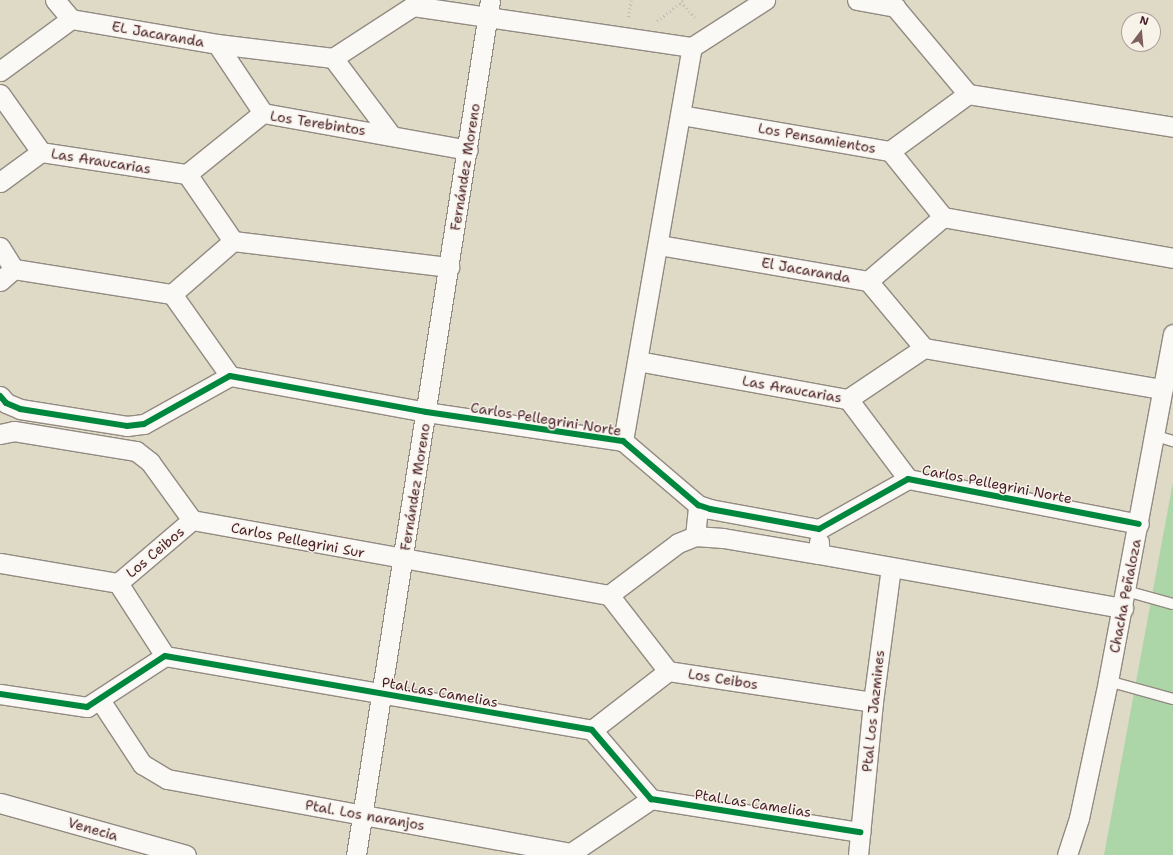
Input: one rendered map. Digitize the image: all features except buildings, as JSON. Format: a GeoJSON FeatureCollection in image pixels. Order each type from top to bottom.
{"type":"FeatureCollection","features":[{"type":"Feature","properties":{"kind":"street"},"geometry":{"type":"LineString","coordinates":[[0,71],[71,19],[55,0]]}},
{"type":"Feature","properties":{"kind":"street"},"geometry":{"type":"LineString","coordinates":[[391,135],[333,58],[411,3],[488,9],[692,47],[765,0]]}},
{"type":"Feature","properties":{"kind":"street"},"geometry":{"type":"LineString","coordinates":[[857,0],[900,3],[968,94],[1173,126]]}},
{"type":"Feature","properties":{"kind":"street","name":"Fernández Moreno"},"geometry":{"type":"LineString","coordinates":[[356,855],[383,695],[468,150],[488,9]]}},
{"type":"Feature","properties":{"kind":"street","name":"EL Jacaranda"},"geometry":{"type":"LineString","coordinates":[[71,19],[216,44],[333,58]]}},
{"type":"Feature","properties":{"kind":"street"},"geometry":{"type":"LineString","coordinates":[[216,44],[263,113]]}},
{"type":"Feature","properties":{"kind":"street"},"geometry":{"type":"LineString","coordinates":[[623,441],[659,245],[692,47]]}},
{"type":"Feature","properties":{"kind":"street"},"geometry":{"type":"LineString","coordinates":[[0,94],[41,152]]}},
{"type":"Feature","properties":{"kind":"street","name":"Los Pensamientos"},"geometry":{"type":"LineString","coordinates":[[681,115],[890,151],[968,94]]}},
{"type":"Feature","properties":{"kind":"street","name":"Los Terebintos"},"geometry":{"type":"LineString","coordinates":[[187,174],[263,113],[468,150]]}},
{"type":"Feature","properties":{"kind":"street"},"geometry":{"type":"LineString","coordinates":[[890,151],[943,217],[1173,258]]}},
{"type":"Feature","properties":{"kind":"street","name":"Las Araucarias"},"geometry":{"type":"LineString","coordinates":[[0,182],[41,152],[187,174]]}},
{"type":"Feature","properties":{"kind":"street"},"geometry":{"type":"LineString","coordinates":[[187,174],[233,241]]}},
{"type":"Feature","properties":{"kind":"street"},"geometry":{"type":"LineString","coordinates":[[868,281],[943,217]]}},
{"type":"Feature","properties":{"kind":"street"},"geometry":{"type":"LineString","coordinates":[[0,247],[7,275],[172,294],[233,241],[449,267]]}},
{"type":"Feature","properties":{"kind":"street","name":"El Jacaranda"},"geometry":{"type":"LineString","coordinates":[[659,245],[868,281],[924,348]]}},
{"type":"Feature","properties":{"kind":"street"},"geometry":{"type":"LineString","coordinates":[[0,396],[6,402],[20,408],[136,425],[144,424],[230,376],[172,294]]}},
{"type":"Feature","properties":{"kind":"street","name":"Chacha Peñaloza"},"geometry":{"type":"LineString","coordinates":[[1066,852],[1079,818],[1108,681],[1139,524],[1153,435],[1173,334]]}},
{"type":"Feature","properties":{"kind":"street"},"geometry":{"type":"LineString","coordinates":[[848,399],[924,348],[1162,389]]}},
{"type":"Feature","properties":{"kind":"street","name":"Las Araucarias"},"geometry":{"type":"LineString","coordinates":[[638,361],[848,399],[908,479]]}},
{"type":"Feature","properties":{"kind":"street","name":"Carlos Pellegrini Norte"},"geometry":{"type":"LineString","coordinates":[[230,376],[426,412],[623,441],[698,505],[710,509],[819,529],[908,479],[1139,524]]}},
{"type":"Feature","properties":{"kind":"street"},"geometry":{"type":"LineString","coordinates":[[20,408],[7,432],[143,456],[136,425]]}},
{"type":"Feature","properties":{"kind":"street","name":"Los Ceibos"},"geometry":{"type":"LineString","coordinates":[[0,563],[118,583],[192,520],[143,456]]}},
{"type":"Feature","properties":{"kind":"street"},"geometry":{"type":"LineString","coordinates":[[695,536],[698,505]]}},
{"type":"Feature","properties":{"kind":"street","name":"Carlos Pellegrini Sur"},"geometry":{"type":"LineString","coordinates":[[192,520],[404,560],[609,595]]}},
{"type":"Feature","properties":{"kind":"street"},"geometry":{"type":"LineString","coordinates":[[819,529],[819,554]]}},
{"type":"Feature","properties":{"kind":"street"},"geometry":{"type":"LineString","coordinates":[[668,671],[609,595],[678,543],[695,536],[723,538],[891,567],[1124,599]]}},
{"type":"Feature","properties":{"kind":"street","name":"Ptal Los Jazmines"},"geometry":{"type":"LineString","coordinates":[[858,855],[873,702],[891,567]]}},
{"type":"Feature","properties":{"kind":"street"},"geometry":{"type":"LineString","coordinates":[[0,694],[87,707],[100,700],[165,656],[118,583]]}},
{"type":"Feature","properties":{"kind":"street","name":"Ptal.Las Camelias"},"geometry":{"type":"LineString","coordinates":[[165,656],[383,695],[592,730]]}},
{"type":"Feature","properties":{"kind":"street","name":"Los Ceibos"},"geometry":{"type":"LineString","coordinates":[[592,730],[668,671],[873,702]]}},
{"type":"Feature","properties":{"kind":"street","name":"Ptal. Los naranjos"},"geometry":{"type":"LineString","coordinates":[[100,700],[142,764],[167,779],[572,854],[651,799]]}},
{"type":"Feature","properties":{"kind":"street"},"geometry":{"type":"LineString","coordinates":[[592,730],[651,799]]}},
{"type":"Feature","properties":{"kind":"street","name":"Ptal.Las Camelias"},"geometry":{"type":"LineString","coordinates":[[651,799],[860,832]]}},
{"type":"Feature","properties":{"kind":"street","name":"Venecia"},"geometry":{"type":"LineString","coordinates":[[0,803],[186,855]]}},
{"type":"Feature","properties":{"kind":"lane"},"geometry":{"type":"LineString","coordinates":[[1153,435],[1173,440]]}},
{"type":"Feature","properties":{"kind":"lane"},"geometry":{"type":"LineString","coordinates":[[1124,599],[1173,604]]}},
{"type":"Feature","properties":{"kind":"lane"},"geometry":{"type":"LineString","coordinates":[[1108,681],[1173,698]]}},
{"type":"Feature","properties":{"kind":"path"},"geometry":{"type":"LineString","coordinates":[[627,21],[631,0]]}},
{"type":"Feature","properties":{"kind":"path"},"geometry":{"type":"LineString","coordinates":[[652,26],[683,1],[700,23]]}},
{"type":"Feature","properties":{"kind":"green space"},"geometry":{"type":"Polygon","coordinates":[[[1173,482],[1173,855],[1104,855],[1173,482]]]}},
{"type":"Feature","properties":{"kind":"cycle path"},"geometry":{"type":"LineString","coordinates":[[0,396],[6,403],[20,409],[127,426],[144,424],[230,376],[426,412],[623,441],[698,505],[710,509],[819,529],[908,479],[1139,524]]}},
{"type":"Feature","properties":{"kind":"cycle path"},"geometry":{"type":"LineString","coordinates":[[0,694],[87,707],[165,656],[592,730],[651,799],[860,832]]}}]}
